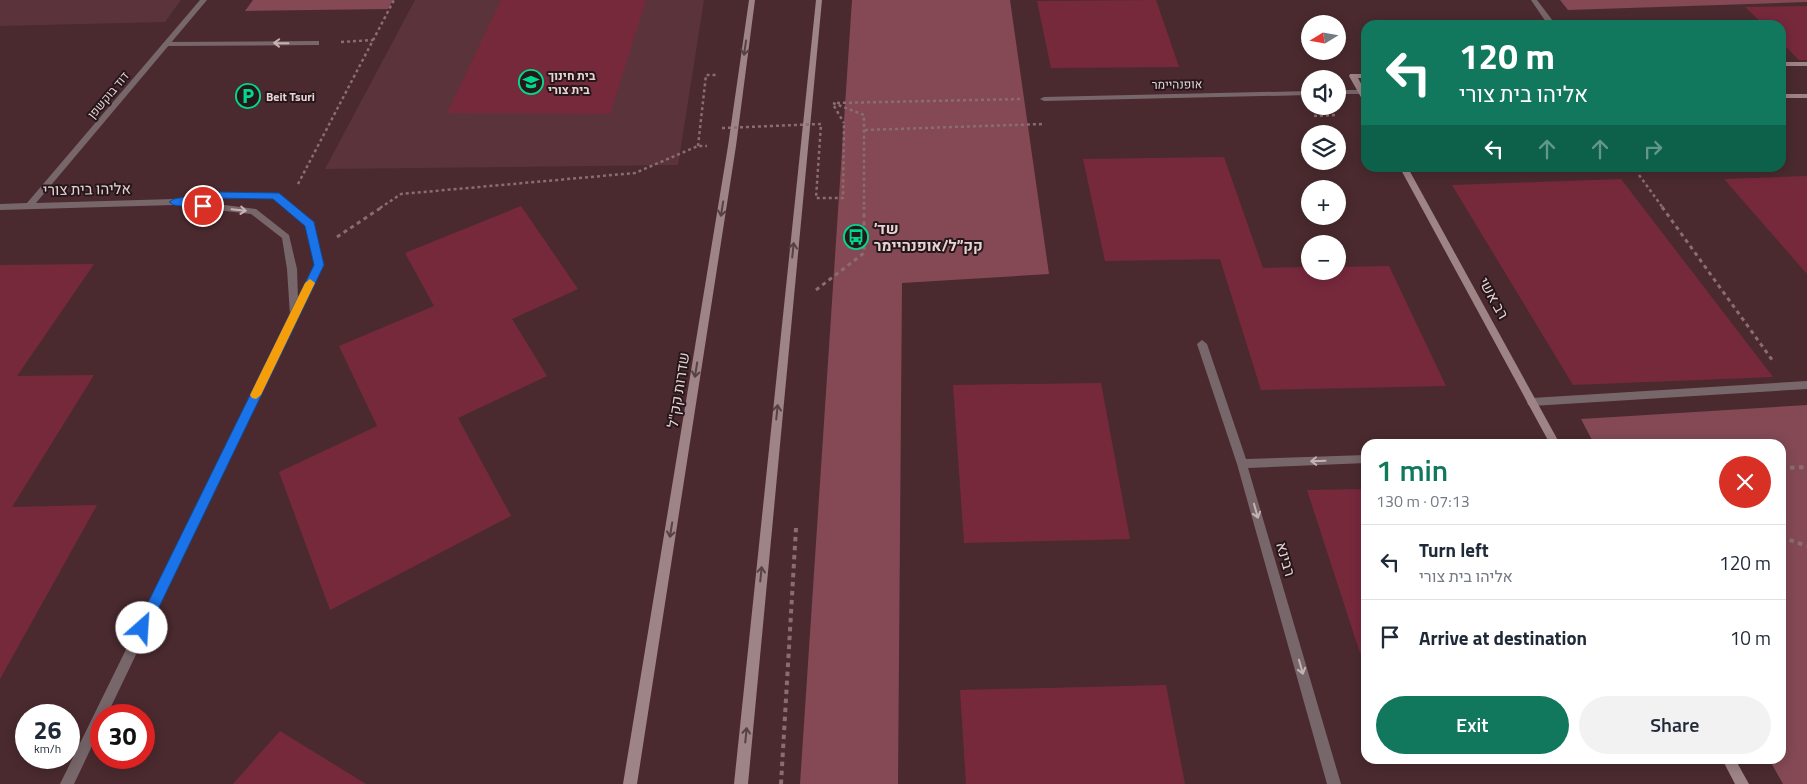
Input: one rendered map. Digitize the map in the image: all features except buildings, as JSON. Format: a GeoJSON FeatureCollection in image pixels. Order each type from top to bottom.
{"type":"FeatureCollection","features":[{"type":"Feature","properties":{"kind":"main road","name":"שדרות קק\"ל"},"geometry":{"type":"LineString","coordinates":[[630,784],[732,146],[752,0]]}},
{"type":"Feature","properties":{"kind":"main road"},"geometry":{"type":"LineString","coordinates":[[741,784],[819,0]]}},
{"type":"Feature","properties":{"kind":"main road"},"geometry":{"type":"LineString","coordinates":[[1786,64],[1807,64]]}},
{"type":"Feature","properties":{"kind":"main road"},"geometry":{"type":"LineString","coordinates":[[1361,76],[1353,76],[1361,90]]}},
{"type":"Feature","properties":{"kind":"main road"},"geometry":{"type":"LineString","coordinates":[[1786,96],[1807,96]]}},
{"type":"Feature","properties":{"kind":"main road","name":"רב אשי"},"geometry":{"type":"LineString","coordinates":[[1406,172],[1552,439]]}},
{"type":"Feature","properties":{"kind":"main road"},"geometry":{"type":"LineString","coordinates":[[1731,764],[1742,784]]}},
{"type":"Feature","properties":{"kind":"street","name":"דוד בוקשפן"},"geometry":{"type":"LineString","coordinates":[[30,205],[204,0]]}},
{"type":"Feature","properties":{"kind":"street"},"geometry":{"type":"LineString","coordinates":[[1534,0],[1548,20]]}},
{"type":"Feature","properties":{"kind":"street"},"geometry":{"type":"LineString","coordinates":[[166,44],[316,43]]}},
{"type":"Feature","properties":{"kind":"street"},"geometry":{"type":"LineString","coordinates":[[1346,92],[1361,92]]}},
{"type":"Feature","properties":{"kind":"street","name":"אופנהיימר"},"geometry":{"type":"LineString","coordinates":[[1044,99],[1301,93]]}},
{"type":"Feature","properties":{"kind":"street","name":"אליהו בית צורי"},"geometry":{"type":"LineString","coordinates":[[67,784],[319,265],[310,225],[276,196],[214,195],[174,202]]}},
{"type":"Feature","properties":{"kind":"street","name":"אליהו בית צורי"},"geometry":{"type":"LineString","coordinates":[[0,207],[174,202],[253,211],[286,237],[292,269],[294,316]]}},
{"type":"Feature","properties":{"kind":"street","name":"רבינא"},"geometry":{"type":"LineString","coordinates":[[1202,344],[1242,464],[1334,784]]}},
{"type":"Feature","properties":{"kind":"street"},"geometry":{"type":"LineString","coordinates":[[1532,402],[1807,385]]}},
{"type":"Feature","properties":{"kind":"street"},"geometry":{"type":"LineString","coordinates":[[1242,464],[1361,459]]}},
{"type":"Feature","properties":{"kind":"path"},"geometry":{"type":"LineString","coordinates":[[287,205],[394,0]]}},
{"type":"Feature","properties":{"kind":"path"},"geometry":{"type":"LineString","coordinates":[[316,43],[373,40]]}},
{"type":"Feature","properties":{"kind":"path"},"geometry":{"type":"LineString","coordinates":[[833,103],[1044,99]]}},
{"type":"Feature","properties":{"kind":"path"},"geometry":{"type":"LineString","coordinates":[[722,128],[821,124],[816,198],[843,198],[844,123],[833,103]]}},
{"type":"Feature","properties":{"kind":"path"},"geometry":{"type":"LineString","coordinates":[[811,294],[864,253],[864,115],[833,103]]}},
{"type":"Feature","properties":{"kind":"path"},"geometry":{"type":"LineString","coordinates":[[316,251],[401,194],[635,173],[698,146]]}},
{"type":"Feature","properties":{"kind":"path"},"geometry":{"type":"LineString","coordinates":[[1639,175],[1791,386]]}},
{"type":"Feature","properties":{"kind":"path"},"geometry":{"type":"LineString","coordinates":[[1786,468],[1807,467]]}},
{"type":"Feature","properties":{"kind":"path"},"geometry":{"type":"LineString","coordinates":[[781,784],[797,519]]}},
{"type":"Feature","properties":{"kind":"path"},"geometry":{"type":"LineString","coordinates":[[1786,539],[1807,546]]}},
{"type":"Feature","properties":{"kind":"shaded area"},"geometry":{"type":"Polygon","coordinates":[[[0,0],[181,0],[165,22],[0,26],[0,0]]]}},
{"type":"Feature","properties":{"kind":"shaded area"},"geometry":{"type":"Polygon","coordinates":[[[253,0],[393,0],[388,9],[245,11],[253,0]]]}},
{"type":"Feature","properties":{"kind":"shaded area","name":"בית חינוך בית צורי"},"geometry":{"type":"Polygon","coordinates":[[[415,0],[704,0],[678,165],[325,169],[415,0]]]}},
{"type":"Feature","properties":{"kind":"shaded area"},"geometry":{"type":"Polygon","coordinates":[[[852,0],[1010,0],[1049,274],[902,283],[898,784],[800,784],[852,0]]]}},
{"type":"Feature","properties":{"kind":"shaded area"},"geometry":{"type":"Polygon","coordinates":[[[1560,0],[1807,0],[1807,2],[1568,10],[1560,0]]]}},
{"type":"Feature","properties":{"kind":"shaded area"},"geometry":{"type":"Polygon","coordinates":[[[1807,405],[1807,784],[1783,784],[1772,764],[1786,764],[1786,439],[1591,439],[1581,419],[1807,405]]]}},
{"type":"Feature","properties":{"kind":"slow traffic"},"geometry":{"type":"LineString","coordinates":[[256,395],[310,283]]}},
{"type":"Feature","properties":{"kind":"place","name":"בית חינוך בית צורי"},"geometry":{"type":"Point","coordinates":[531,82]}},
{"type":"Feature","properties":{"kind":"place","name":"Beit Tsuri"},"geometry":{"type":"Point","coordinates":[248,96]}},
{"type":"Feature","properties":{"kind":"place","name":"שד׳ קק״ל/אופנהיימר"},"geometry":{"type":"Point","coordinates":[856,237]}},
{"type":"Feature","properties":{"kind":"route"},"geometry":{"type":"LineString","coordinates":[[142,628],[319,265],[310,225],[276,196],[214,195],[174,202],[203,206]]}}]}
